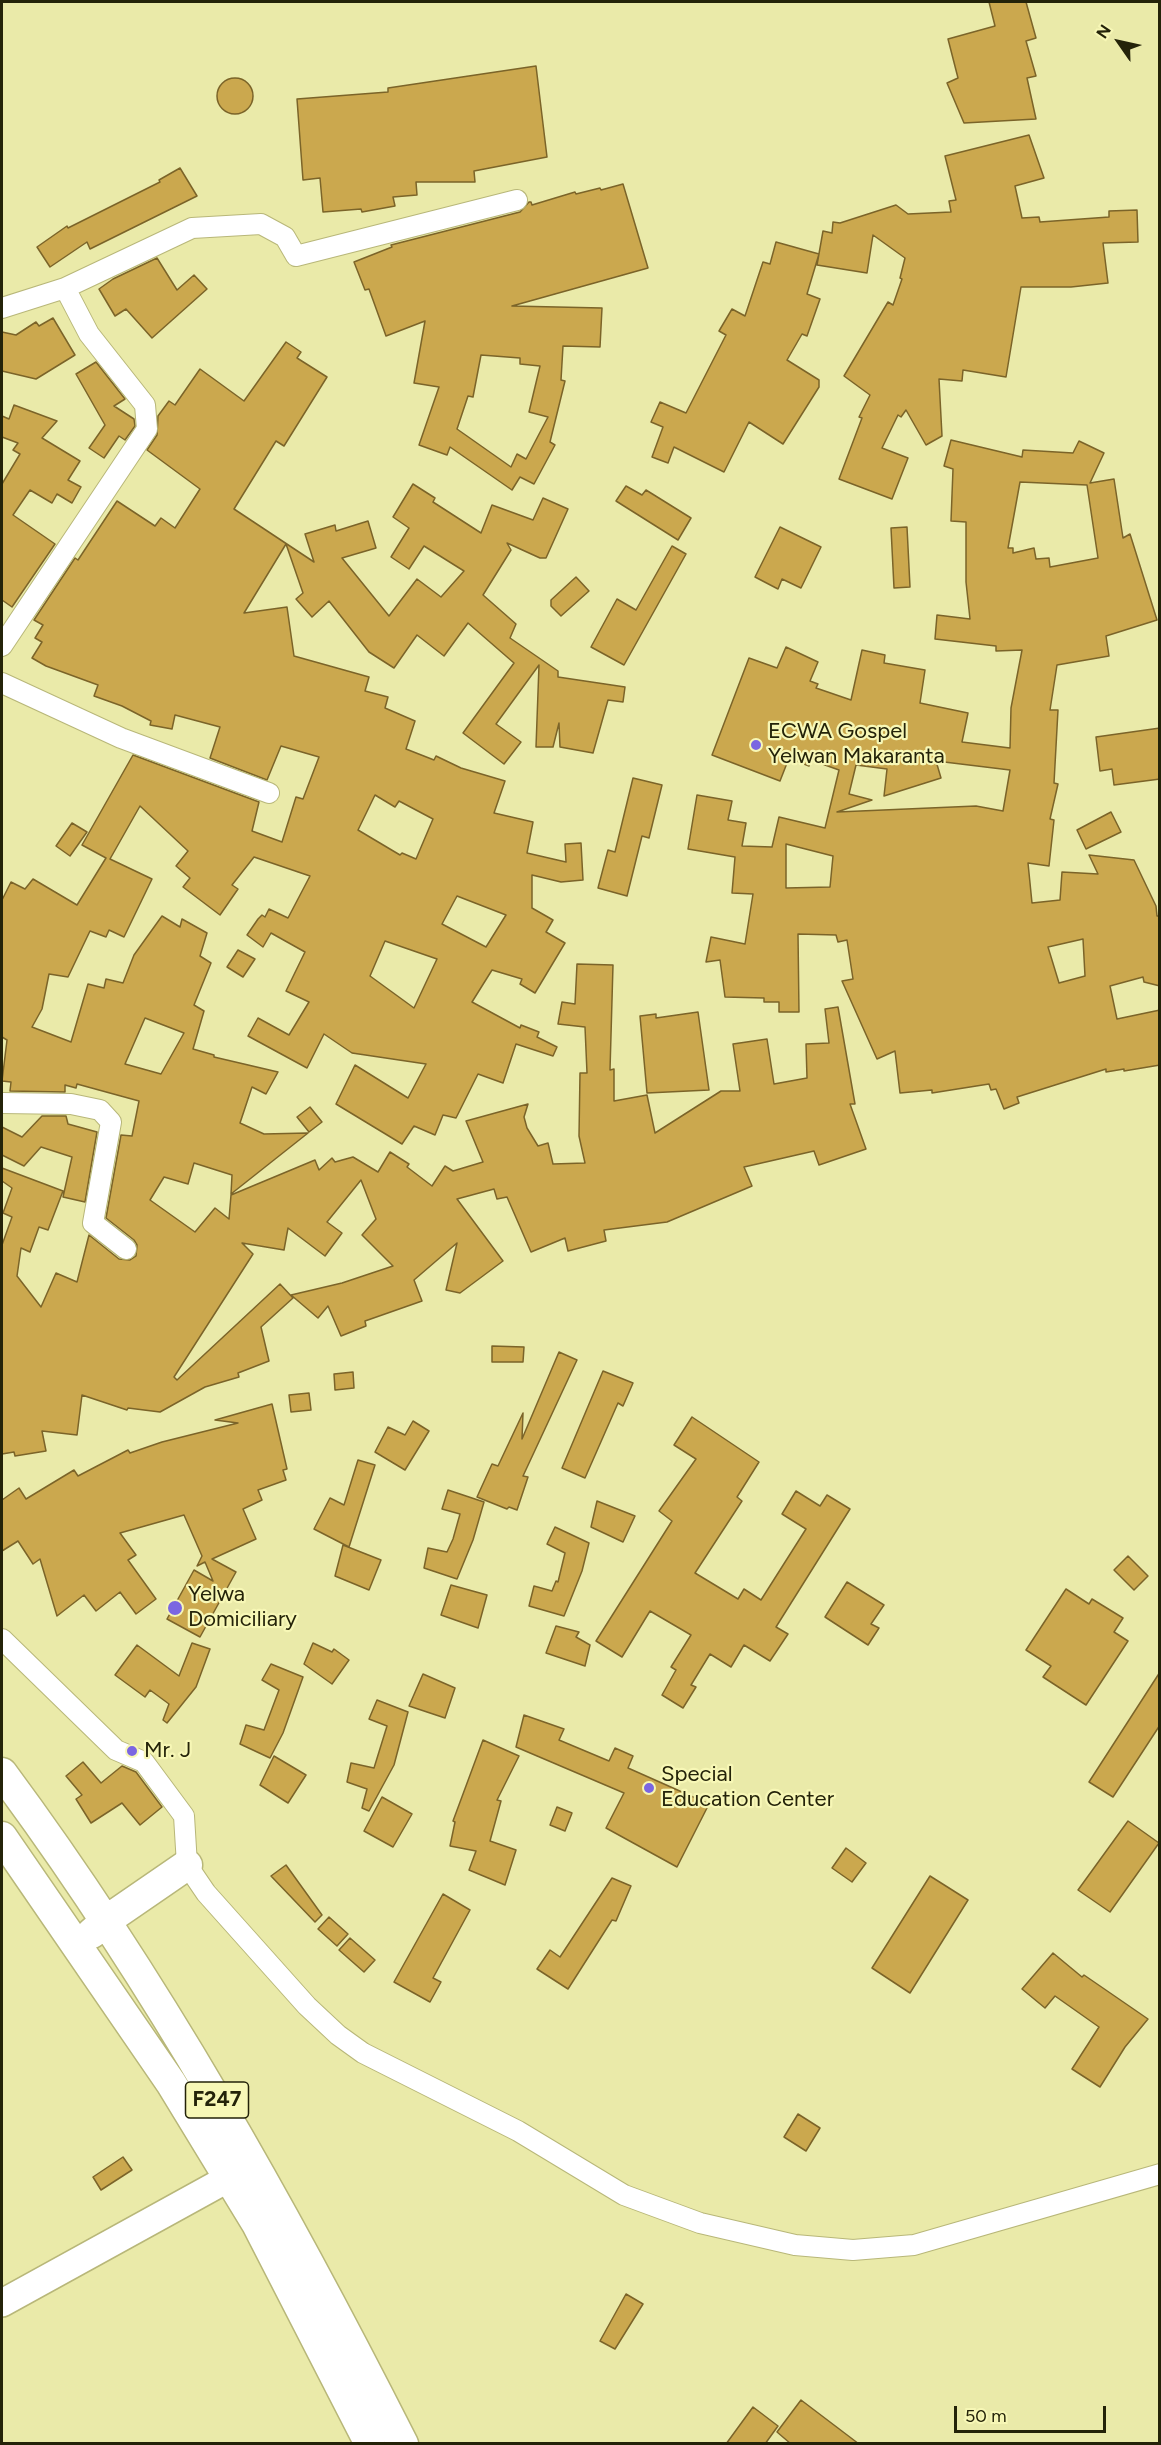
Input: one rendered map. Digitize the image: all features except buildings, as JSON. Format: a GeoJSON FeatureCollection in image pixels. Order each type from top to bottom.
{"type":"FeatureCollection","features":[{"type":"Feature","properties":{"kind":"main road","name":"F247"},"geometry":{"type":"LineString","coordinates":[[2,1773],[106,1920],[208,2085],[353,2345],[403,2444]]}},
{"type":"Feature","properties":{"kind":"main road","name":"F247"},"geometry":{"type":"LineString","coordinates":[[2,1837],[171,2083],[257,2224],[370,2444]]}},
{"type":"Feature","properties":{"kind":"main road"},"geometry":{"type":"LineString","coordinates":[[78,1946],[106,1920],[188,1865]]}},
{"type":"Feature","properties":{"kind":"main road"},"geometry":{"type":"LineString","coordinates":[[2,2303],[228,2178]]}},
{"type":"Feature","properties":{"kind":"street"},"geometry":{"type":"LineString","coordinates":[[2,308],[65,288],[192,228],[261,224],[285,237],[296,256],[517,200]]}},
{"type":"Feature","properties":{"kind":"street"},"geometry":{"type":"LineString","coordinates":[[2,646],[147,429],[145,405],[89,334],[65,288]]}},
{"type":"Feature","properties":{"kind":"street"},"geometry":{"type":"LineString","coordinates":[[2,683],[121,738],[269,793]]}},
{"type":"Feature","properties":{"kind":"street"},"geometry":{"type":"LineString","coordinates":[[2,1102],[71,1104],[100,1110],[111,1122],[93,1223],[126,1249]]}},
{"type":"Feature","properties":{"kind":"street"},"geometry":{"type":"LineString","coordinates":[[2,1639],[116,1750],[144,1762],[184,1816],[188,1865],[206,1893],[307,2006],[354,2047],[518,2131],[624,2195],[700,2223],[795,2245],[853,2250],[914,2245],[1160,2174]]}},
{"type":"Feature","properties":{"kind":"place","name":"ECWA Gospel Yelwan Makaranta"},"geometry":{"type":"Point","coordinates":[756,745]}},
{"type":"Feature","properties":{"kind":"place","name":"Yelwa Domiciliary"},"geometry":{"type":"Point","coordinates":[175,1608]}},
{"type":"Feature","properties":{"kind":"place","name":"Mr. J"},"geometry":{"type":"Point","coordinates":[132,1751]}},
{"type":"Feature","properties":{"kind":"place","name":"Special Education Center"},"geometry":{"type":"Point","coordinates":[649,1788]}}]}
